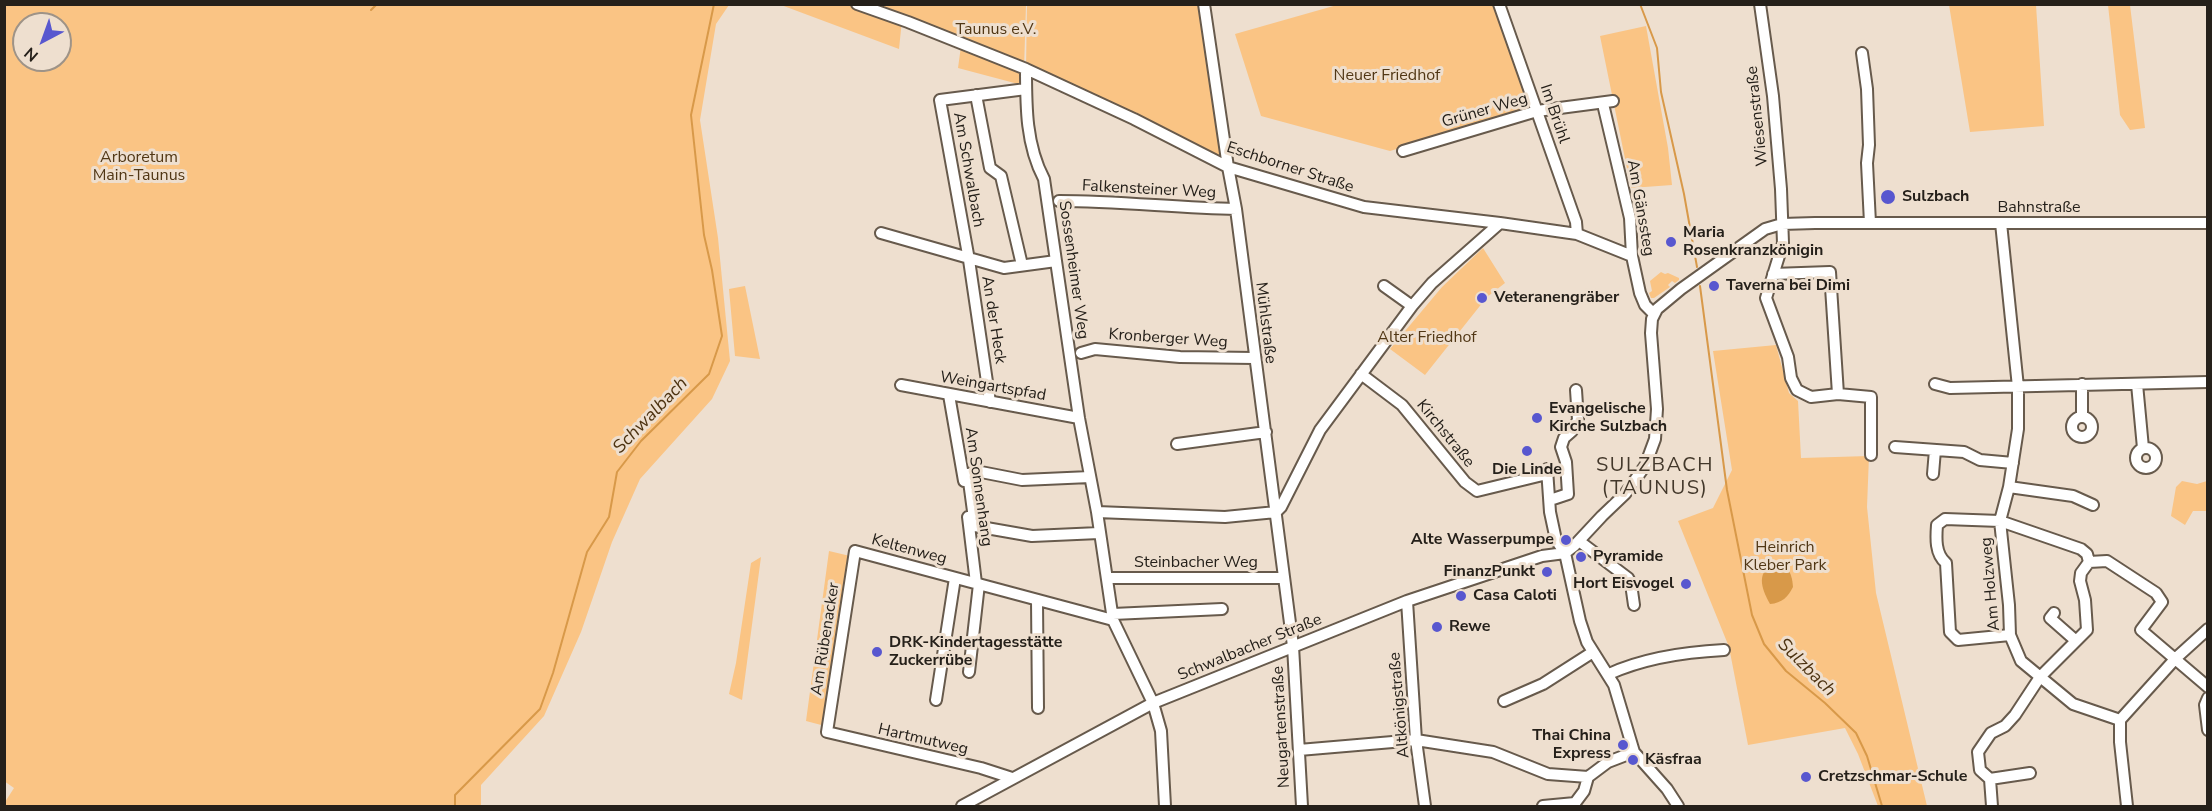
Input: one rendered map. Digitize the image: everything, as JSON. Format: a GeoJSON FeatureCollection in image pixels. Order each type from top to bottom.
{"type":"FeatureCollection","features":[{"type":"Feature","properties":{"kind":"street","name":"Eschborner Straße"},"geometry":{"type":"LineString","coordinates":[[856,4],[1026,69],[1228,166],[1364,207],[1577,234],[1632,256]]}},
{"type":"Feature","properties":{"kind":"street","name":"Mühlstraße"},"geometry":{"type":"LineString","coordinates":[[1204,4],[1236,209],[1293,646]]}},
{"type":"Feature","properties":{"kind":"street","name":"Im Brühl"},"geometry":{"type":"LineString","coordinates":[[1499,4],[1576,222],[1577,234]]}},
{"type":"Feature","properties":{"kind":"street","name":"Wiesenstraße"},"geometry":{"type":"LineString","coordinates":[[1760,4],[1773,96],[1783,243],[1766,298],[1790,362],[1792,383],[1801,393],[1810,397],[1838,394],[1871,397],[1871,455]]}},
{"type":"Feature","properties":{"kind":"street"},"geometry":{"type":"LineString","coordinates":[[1862,53],[1867,88],[1870,223]]}},
{"type":"Feature","properties":{"kind":"street","name":"Sossenheimer Weg"},"geometry":{"type":"LineString","coordinates":[[1026,69],[1025,101],[1034,161],[1044,179],[1079,418],[1097,512],[1113,617],[1153,703],[1161,731],[1165,807]]}},
{"type":"Feature","properties":{"kind":"street","name":"Am Schwalbach"},"geometry":{"type":"LineString","coordinates":[[969,260],[940,100],[1026,89]]}},
{"type":"Feature","properties":{"kind":"street"},"geometry":{"type":"LineString","coordinates":[[976,95],[990,168],[1001,176],[1022,265]]}},
{"type":"Feature","properties":{"kind":"street","name":"Grüner Weg"},"geometry":{"type":"LineString","coordinates":[[1403,151],[1537,111],[1608,103]]}},
{"type":"Feature","properties":{"kind":"street","name":"Am Gänssteg"},"geometry":{"type":"LineString","coordinates":[[1608,103],[1630,218],[1632,256],[1640,293],[1645,304],[1654,314]]}},
{"type":"Feature","properties":{"kind":"street","name":"Falkensteiner Weg"},"geometry":{"type":"LineString","coordinates":[[1059,201],[1106,201],[1188,208],[1236,209]]}},
{"type":"Feature","properties":{"kind":"street"},"geometry":{"type":"LineString","coordinates":[[1097,512],[1225,517],[1275,512],[1281,507],[1320,430],[1412,306],[1432,283],[1500,223]]}},
{"type":"Feature","properties":{"kind":"street","name":"Am Holzweg"},"geometry":{"type":"LineString","coordinates":[[2001,223],[2018,387],[2018,429],[2009,487],[2000,521],[2009,598],[2010,635],[2021,661],[2073,704],[2120,720]]}},
{"type":"Feature","properties":{"kind":"street","name":"Bahnstraße"},"geometry":{"type":"LineString","coordinates":[[1654,314],[1671,296],[1752,238],[1765,229],[1782,224],[2208,223]]}},
{"type":"Feature","properties":{"kind":"street"},"geometry":{"type":"LineString","coordinates":[[881,233],[969,260]]}},
{"type":"Feature","properties":{"kind":"street","name":"An der Heck"},"geometry":{"type":"LineString","coordinates":[[990,402],[969,260],[1004,268],[1056,261]]}},
{"type":"Feature","properties":{"kind":"street"},"geometry":{"type":"LineString","coordinates":[[1773,274],[1830,272],[1838,394]]}},
{"type":"Feature","properties":{"kind":"street"},"geometry":{"type":"LineString","coordinates":[[1384,286],[1412,306]]}},
{"type":"Feature","properties":{"kind":"street"},"geometry":{"type":"LineString","coordinates":[[1565,553],[1579,542],[1632,486],[1652,450],[1658,409],[1651,333],[1654,314]]}},
{"type":"Feature","properties":{"kind":"street","name":"Kronberger Weg"},"geometry":{"type":"LineString","coordinates":[[1081,352],[1095,349],[1180,357],[1254,358]]}},
{"type":"Feature","properties":{"kind":"street","name":"Kirchstraße"},"geometry":{"type":"LineString","coordinates":[[1361,374],[1402,405],[1434,445],[1454,464],[1465,482],[1477,491],[1547,471],[1550,500]]}},
{"type":"Feature","properties":{"kind":"street"},"geometry":{"type":"LineString","coordinates":[[1935,384],[1950,388],[2208,382]]}},
{"type":"Feature","properties":{"kind":"street"},"geometry":{"type":"LineString","coordinates":[[2082,384],[2082,417]]}},
{"type":"Feature","properties":{"kind":"street"},"geometry":{"type":"LineString","coordinates":[[2137,384],[2143,448]]}},
{"type":"Feature","properties":{"kind":"street","name":"Weingartspfad"},"geometry":{"type":"LineString","coordinates":[[901,386],[1079,418]]}},
{"type":"Feature","properties":{"kind":"street"},"geometry":{"type":"LineString","coordinates":[[1576,390],[1578,420],[1572,431],[1564,438],[1561,447],[1566,462],[1568,494],[1550,500],[1556,540],[1565,553],[1587,642],[1609,674],[1634,752],[1667,789],[1678,807]]}},
{"type":"Feature","properties":{"kind":"street","name":"Am Sonnenhang"},"geometry":{"type":"LineString","coordinates":[[950,395],[977,583]]}},
{"type":"Feature","properties":{"kind":"street"},"geometry":{"type":"LineString","coordinates":[[1177,444],[1266,432]]}},
{"type":"Feature","properties":{"kind":"street"},"geometry":{"type":"LineString","coordinates":[[1895,447],[1964,452],[1980,460],[2013,463]]}},
{"type":"Feature","properties":{"kind":"street"},"geometry":{"type":"LineString","coordinates":[[1933,474],[1935,450]]}},
{"type":"Feature","properties":{"kind":"street"},"geometry":{"type":"LineString","coordinates":[[1090,477],[1022,480],[981,472],[968,474],[975,526],[1032,536],[1099,533]]}},
{"type":"Feature","properties":{"kind":"street"},"geometry":{"type":"LineString","coordinates":[[2009,487],[2073,496],[2093,505]]}},
{"type":"Feature","properties":{"kind":"street"},"geometry":{"type":"LineString","coordinates":[[1992,807],[1990,779],[1980,770],[1978,752],[1991,733],[2005,726],[2015,715],[2040,677],[2087,630],[2085,600],[2080,581],[2081,573],[2089,561],[2087,554],[2081,549],[2000,521],[1945,519],[1937,525],[1936,539],[1940,558],[1946,563],[1950,632],[1958,640],[2010,635]]}},
{"type":"Feature","properties":{"kind":"street"},"geometry":{"type":"LineString","coordinates":[[1579,542],[1628,578],[1634,605]]}},
{"type":"Feature","properties":{"kind":"street","name":"Keltenweg"},"geometry":{"type":"LineString","coordinates":[[855,551],[1037,601],[1113,617]]}},
{"type":"Feature","properties":{"kind":"street","name":"Am Rübenacker"},"geometry":{"type":"LineString","coordinates":[[827,732],[855,551]]}},
{"type":"Feature","properties":{"kind":"street","name":"Schwalbacher Straße"},"geometry":{"type":"LineString","coordinates":[[962,807],[1153,703],[1407,601],[1542,556],[1565,553]]}},
{"type":"Feature","properties":{"kind":"street"},"geometry":{"type":"LineString","coordinates":[[2089,561],[2107,561],[2156,592],[2162,602],[2141,630],[2208,687]]}},
{"type":"Feature","properties":{"kind":"street","name":"Keltenweg"},"geometry":{"type":"LineString","coordinates":[[936,700],[955,578]]}},
{"type":"Feature","properties":{"kind":"street","name":"Steinbacher Weg"},"geometry":{"type":"LineString","coordinates":[[1108,578],[1284,578]]}},
{"type":"Feature","properties":{"kind":"street"},"geometry":{"type":"LineString","coordinates":[[969,672],[977,583]]}},
{"type":"Feature","properties":{"kind":"street"},"geometry":{"type":"LineString","coordinates":[[1037,601],[1038,708]]}},
{"type":"Feature","properties":{"kind":"street","name":"Altkönigstraße"},"geometry":{"type":"LineString","coordinates":[[1407,601],[1416,740],[1425,807]]}},
{"type":"Feature","properties":{"kind":"street"},"geometry":{"type":"LineString","coordinates":[[1113,617],[1222,609]]}},
{"type":"Feature","properties":{"kind":"street"},"geometry":{"type":"LineString","coordinates":[[2054,614],[2050,618],[2075,640]]}},
{"type":"Feature","properties":{"kind":"street"},"geometry":{"type":"LineString","coordinates":[[2127,807],[2120,720],[2175,658],[2208,629]]}},
{"type":"Feature","properties":{"kind":"street","name":"Neugartenstraße"},"geometry":{"type":"LineString","coordinates":[[1293,646],[1302,807]]}},
{"type":"Feature","properties":{"kind":"street"},"geometry":{"type":"LineString","coordinates":[[1609,674],[1650,661],[1691,652],[1724,650]]}},
{"type":"Feature","properties":{"kind":"street"},"geometry":{"type":"LineString","coordinates":[[1504,701],[1543,684],[1593,652]]}},
{"type":"Feature","properties":{"kind":"street"},"geometry":{"type":"LineString","coordinates":[[2208,698],[2205,705],[2208,730]]}},
{"type":"Feature","properties":{"kind":"street","name":"Hartmutweg"},"geometry":{"type":"LineString","coordinates":[[827,732],[961,763],[1012,778]]}},
{"type":"Feature","properties":{"kind":"street"},"geometry":{"type":"LineString","coordinates":[[1299,750],[1416,740],[1493,752],[1548,774],[1588,777]]}},
{"type":"Feature","properties":{"kind":"street"},"geometry":{"type":"LineString","coordinates":[[1542,807],[1575,803],[1584,791],[1588,777],[1608,762],[1634,752]]}},
{"type":"Feature","properties":{"kind":"street"},"geometry":{"type":"LineString","coordinates":[[1990,779],[2030,773]]}},
{"type":"Feature","properties":{"kind":"green space","name":"Arboretum Main-Taunus"},"geometry":{"type":"Polygon","coordinates":[[[4,5],[729,5],[716,24],[700,120],[718,238],[730,361],[712,399],[640,479],[612,542],[581,632],[544,716],[481,785],[481,806],[5,806],[14,788],[4,781],[4,5]]]}},
{"type":"Feature","properties":{"kind":"green space","name":"Taunus e.V."},"geometry":{"type":"Polygon","coordinates":[[[781,5],[1026,5],[1024,69],[902,20],[899,49],[781,5]]]}},
{"type":"Feature","properties":{"kind":"green space"},"geometry":{"type":"Polygon","coordinates":[[[1027,5],[1204,5],[1228,167],[1026,69],[1027,5]]]}},
{"type":"Feature","properties":{"kind":"green space","name":"Neuer Friedhof"},"geometry":{"type":"Polygon","coordinates":[[[1337,5],[1493,5],[1529,97],[1519,112],[1390,151],[1261,116],[1235,34],[1337,5]]]}},
{"type":"Feature","properties":{"kind":"green space"},"geometry":{"type":"Polygon","coordinates":[[[1949,5],[2036,5],[2044,126],[1970,132],[1949,5]]]}},
{"type":"Feature","properties":{"kind":"green space"},"geometry":{"type":"Polygon","coordinates":[[[2108,5],[2130,5],[2145,128],[2130,130],[2120,115],[2108,5]]]}},
{"type":"Feature","properties":{"kind":"green space"},"geometry":{"type":"Polygon","coordinates":[[[1646,26],[1668,148],[1672,185],[1631,188],[1600,36],[1646,26]]]}},
{"type":"Feature","properties":{"kind":"green space"},"geometry":{"type":"Polygon","coordinates":[[[961,46],[1021,69],[1022,85],[958,68],[961,46]]]}},
{"type":"Feature","properties":{"kind":"green space","name":"Alter Friedhof"},"geometry":{"type":"Polygon","coordinates":[[[1483,248],[1505,283],[1487,297],[1425,375],[1390,349],[1442,287],[1483,248]]]}},
{"type":"Feature","properties":{"kind":"green space"},"geometry":{"type":"Polygon","coordinates":[[[1661,272],[1668,273],[1679,280],[1675,283],[1672,281],[1668,285],[1670,287],[1651,298],[1650,281],[1661,272]]]}},
{"type":"Feature","properties":{"kind":"green space"},"geometry":{"type":"Polygon","coordinates":[[[745,286],[760,359],[735,356],[729,289],[745,286]]]}},
{"type":"Feature","properties":{"kind":"green space","name":"Heinrich Kleber Park"},"geometry":{"type":"Polygon","coordinates":[[[1776,345],[1789,393],[1798,401],[1801,458],[1869,456],[1867,507],[1876,593],[1927,806],[1878,806],[1858,754],[1845,728],[1748,745],[1729,647],[1678,521],[1713,508],[1732,470],[1713,351],[1776,345]]]}},
{"type":"Feature","properties":{"kind":"green space"},"geometry":{"type":"Polygon","coordinates":[[[2182,481],[2197,484],[2207,481],[2207,511],[2193,511],[2185,525],[2171,516],[2176,487],[2182,481]]]}},
{"type":"Feature","properties":{"kind":"green space"},"geometry":{"type":"Polygon","coordinates":[[[829,551],[850,556],[825,726],[806,721],[829,551]]]}},
{"type":"Feature","properties":{"kind":"green space"},"geometry":{"type":"Polygon","coordinates":[[[761,557],[742,700],[729,694],[751,563],[761,557]]]}},
{"type":"Feature","properties":{"kind":"shaded area"},"geometry":{"type":"Polygon","coordinates":[[[1777,562],[1789,571],[1793,587],[1784,599],[1770,604],[1762,586],[1762,580],[1765,570],[1777,562]]]}},
{"type":"Feature","properties":{"kind":"waterway"},"geometry":{"type":"LineString","coordinates":[[371,10],[377,4]]}},
{"type":"Feature","properties":{"kind":"waterway","name":"Schwalbach"},"geometry":{"type":"LineString","coordinates":[[455,806],[455,795],[540,709],[553,673],[587,552],[609,517],[617,472],[641,441],[709,374],[722,336],[704,235],[691,115],[714,4]]}},
{"type":"Feature","properties":{"kind":"waterway","name":"Sulzbach"},"geometry":{"type":"LineString","coordinates":[[1640,4],[1657,48],[1661,92],[1684,194],[1697,267]]}},
{"type":"Feature","properties":{"kind":"waterway","name":"Sulzbach"},"geometry":{"type":"LineString","coordinates":[[1700,286],[1727,490],[1752,615],[1764,644],[1786,671],[1825,703],[1856,733],[1867,756],[1882,806]]}},
{"type":"Feature","properties":{"kind":"place","name":"Sulzbach"},"geometry":{"type":"Point","coordinates":[1888,197]}},
{"type":"Feature","properties":{"kind":"place","name":"Maria Rosenkranzkönigin"},"geometry":{"type":"Point","coordinates":[1671,242]}},
{"type":"Feature","properties":{"kind":"place","name":"Taverna bei Dimi"},"geometry":{"type":"Point","coordinates":[1714,286]}},
{"type":"Feature","properties":{"kind":"place","name":"Veteranengräber"},"geometry":{"type":"Point","coordinates":[1482,298]}},
{"type":"Feature","properties":{"kind":"place","name":"Evangelische Kirche Sulzbach"},"geometry":{"type":"Point","coordinates":[1537,418]}},
{"type":"Feature","properties":{"kind":"place","name":"Die Linde"},"geometry":{"type":"Point","coordinates":[1527,451]}},
{"type":"Feature","properties":{"kind":"place","name":"Alte Wasserpumpe"},"geometry":{"type":"Point","coordinates":[1566,540]}},
{"type":"Feature","properties":{"kind":"place","name":"Pyramide"},"geometry":{"type":"Point","coordinates":[1581,557]}},
{"type":"Feature","properties":{"kind":"place","name":"FinanzPunkt"},"geometry":{"type":"Point","coordinates":[1547,572]}},
{"type":"Feature","properties":{"kind":"place","name":"Hort Eisvogel"},"geometry":{"type":"Point","coordinates":[1686,584]}},
{"type":"Feature","properties":{"kind":"place","name":"Casa Caloti"},"geometry":{"type":"Point","coordinates":[1461,596]}},
{"type":"Feature","properties":{"kind":"place","name":"Rewe"},"geometry":{"type":"Point","coordinates":[1437,627]}},
{"type":"Feature","properties":{"kind":"place","name":"DRK-Kindertagesstätte Zuckerrübe"},"geometry":{"type":"Point","coordinates":[877,652]}},
{"type":"Feature","properties":{"kind":"place","name":"Thai China Express"},"geometry":{"type":"Point","coordinates":[1623,745]}},
{"type":"Feature","properties":{"kind":"place","name":"Käsfraa"},"geometry":{"type":"Point","coordinates":[1633,760]}},
{"type":"Feature","properties":{"kind":"place","name":"Cretzschmar-Schule"},"geometry":{"type":"Point","coordinates":[1806,777]}},
{"type":"Feature","properties":{"kind":"district","name":"SULZBACH (TAUNUS)"},"geometry":{"type":"Point","coordinates":[1655,478]}}]}
